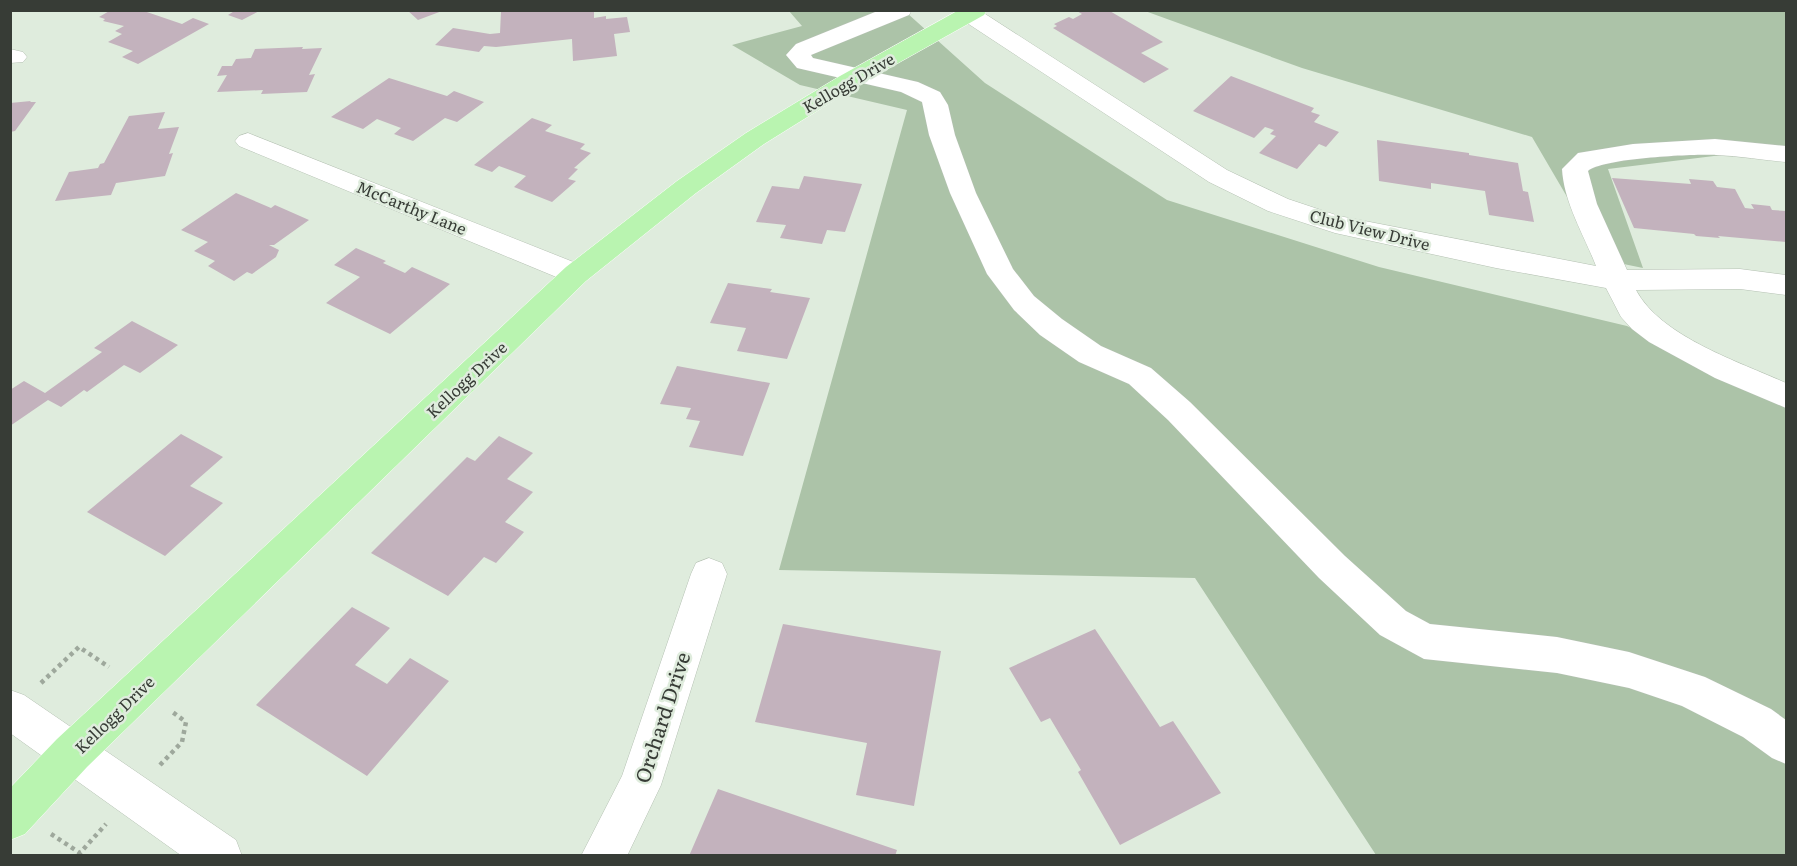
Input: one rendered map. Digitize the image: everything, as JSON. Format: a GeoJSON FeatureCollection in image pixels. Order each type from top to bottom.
{"type":"FeatureCollection","features":[{"type":"Feature","properties":{"kind":"main road","name":"Kellogg Drive"},"geometry":{"type":"LineString","coordinates":[[10,819],[72,753],[576,274],[652,212],[725,159],[859,74],[973,13]]}},
{"type":"Feature","properties":{"kind":"street"},"geometry":{"type":"LineString","coordinates":[[901,10],[804,49],[798,56],[804,63],[909,87],[931,97],[936,105],[942,135],[963,193],[1001,274],[1024,303],[1051,327],[1090,354],[1140,376],[1179,411],[1332,567],[1393,623],[1424,641],[1557,655],[1629,670],[1691,690],[1757,723],[1786,744]]}},
{"type":"Feature","properties":{"kind":"street","name":"Club View Drive"},"geometry":{"type":"LineString","coordinates":[[973,13],[1218,176],[1278,205],[1335,224],[1496,258],[1617,279],[1740,279],[1786,285]]}},
{"type":"Feature","properties":{"kind":"street","name":"McCarthy Lane"},"geometry":{"type":"LineString","coordinates":[[248,141],[576,274]]}},
{"type":"Feature","properties":{"kind":"street"},"geometry":{"type":"LineString","coordinates":[[1786,154],[1715,147],[1633,152],[1587,159],[1575,169],[1575,178],[1584,204],[1632,309],[1649,327],[1674,343],[1786,396]]}},
{"type":"Feature","properties":{"kind":"street","name":"Orchard Drive"},"geometry":{"type":"LineString","coordinates":[[603,855],[640,785],[709,574]]}},
{"type":"Feature","properties":{"kind":"street"},"geometry":{"type":"LineString","coordinates":[[10,709],[220,855]]}},
{"type":"Feature","properties":{"kind":"green space"},"geometry":{"type":"Polygon","coordinates":[[[789,11],[913,11],[907,13],[985,83],[1167,200],[1379,267],[1627,326],[1786,402],[1786,855],[1376,855],[1195,578],[779,570],[907,110],[800,85],[732,45],[802,26],[789,11]]]}},
{"type":"Feature","properties":{"kind":"green space"},"geometry":{"type":"Polygon","coordinates":[[[1145,11],[1786,11],[1786,153],[1771,149],[1608,169],[1643,268],[1604,260],[1532,137],[1302,68],[1145,11]]]}},
{"type":"Feature","properties":{"kind":"building"},"geometry":{"type":"Polygon","coordinates":[[[111,10],[141,10],[182,24],[193,18],[209,24],[138,64],[122,57],[133,51],[108,42],[122,34],[115,31],[124,26],[103,21],[105,19],[99,17],[111,10]]]}},
{"type":"Feature","properties":{"kind":"building"},"geometry":{"type":"Polygon","coordinates":[[[236,10],[261,10],[242,20],[228,15],[236,10]]]}},
{"type":"Feature","properties":{"kind":"building"},"geometry":{"type":"Polygon","coordinates":[[[407,10],[442,10],[442,11],[418,20],[407,10]]]}},
{"type":"Feature","properties":{"kind":"building"},"geometry":{"type":"Polygon","coordinates":[[[594,10],[594,18],[627,17],[630,32],[614,34],[617,56],[573,61],[572,39],[496,47],[484,46],[479,52],[435,45],[453,28],[490,34],[500,33],[501,11],[594,10]]]}},
{"type":"Feature","properties":{"kind":"building"},"geometry":{"type":"Polygon","coordinates":[[[1075,10],[1108,10],[1163,42],[1141,53],[1169,69],[1144,83],[1053,28],[1057,26],[1054,24],[1082,14],[1075,10]]]}},
{"type":"Feature","properties":{"kind":"building"},"geometry":{"type":"Polygon","coordinates":[[[303,47],[302,49],[322,48],[309,75],[315,74],[307,92],[261,94],[263,90],[217,92],[227,75],[217,76],[222,66],[232,66],[236,59],[251,58],[255,49],[303,47]]]}},
{"type":"Feature","properties":{"kind":"building"},"geometry":{"type":"Polygon","coordinates":[[[1231,76],[1314,108],[1311,112],[1320,115],[1314,122],[1339,132],[1326,147],[1319,144],[1297,169],[1259,153],[1276,136],[1270,134],[1274,130],[1265,127],[1254,138],[1193,111],[1231,76]]]}},
{"type":"Feature","properties":{"kind":"building"},"geometry":{"type":"Polygon","coordinates":[[[389,78],[447,96],[454,91],[484,102],[457,122],[445,118],[413,141],[394,134],[401,128],[377,119],[363,129],[331,117],[389,78]]]}},
{"type":"Feature","properties":{"kind":"building"},"geometry":{"type":"Polygon","coordinates":[[[36,102],[15,131],[10,132],[10,103],[36,102]]]}},
{"type":"Feature","properties":{"kind":"building"},"geometry":{"type":"Polygon","coordinates":[[[165,112],[158,129],[179,127],[169,154],[173,153],[165,176],[116,183],[111,195],[55,201],[69,172],[98,168],[104,163],[129,116],[165,112]]]}},
{"type":"Feature","properties":{"kind":"building"},"geometry":{"type":"Polygon","coordinates":[[[532,118],[552,125],[545,131],[585,144],[580,149],[591,153],[574,168],[578,169],[568,179],[576,181],[552,202],[514,187],[526,176],[499,166],[492,172],[474,165],[532,118]]]}},
{"type":"Feature","properties":{"kind":"building"},"geometry":{"type":"Polygon","coordinates":[[[1377,140],[1469,153],[1469,155],[1518,163],[1523,191],[1528,192],[1534,222],[1489,215],[1485,191],[1431,183],[1431,189],[1379,181],[1377,140]]]}},
{"type":"Feature","properties":{"kind":"building"},"geometry":{"type":"Polygon","coordinates":[[[804,176],[862,184],[845,232],[827,230],[822,244],[780,238],[786,225],[756,222],[772,186],[799,189],[804,176]]]}},
{"type":"Feature","properties":{"kind":"building"},"geometry":{"type":"Polygon","coordinates":[[[1612,178],[1691,184],[1689,179],[1713,181],[1717,187],[1735,189],[1745,208],[1754,209],[1751,204],[1786,211],[1786,242],[1696,236],[1634,228],[1612,178]]]}},
{"type":"Feature","properties":{"kind":"building"},"geometry":{"type":"Polygon","coordinates":[[[236,193],[271,208],[275,205],[309,220],[274,245],[269,245],[279,250],[276,257],[252,274],[247,272],[234,281],[208,266],[215,261],[194,251],[208,242],[181,230],[236,193]]]}},
{"type":"Feature","properties":{"kind":"building"},"geometry":{"type":"Polygon","coordinates":[[[356,248],[386,261],[383,263],[405,273],[412,267],[450,284],[390,334],[326,303],[360,277],[334,265],[356,248]]]}},
{"type":"Feature","properties":{"kind":"building"},"geometry":{"type":"Polygon","coordinates":[[[728,283],[772,289],[770,292],[810,298],[787,359],[737,351],[746,328],[710,323],[728,283]]]}},
{"type":"Feature","properties":{"kind":"building"},"geometry":{"type":"Polygon","coordinates":[[[132,321],[178,345],[140,373],[124,365],[87,392],[84,390],[61,407],[48,400],[10,426],[10,390],[24,381],[45,393],[102,352],[94,348],[132,321]]]}},
{"type":"Feature","properties":{"kind":"building"},"geometry":{"type":"Polygon","coordinates":[[[677,366],[770,383],[743,456],[689,447],[700,421],[686,419],[691,408],[660,404],[677,366]]]}},
{"type":"Feature","properties":{"kind":"building"},"geometry":{"type":"Polygon","coordinates":[[[181,434],[223,457],[190,486],[223,503],[165,556],[87,512],[181,434]]]}},
{"type":"Feature","properties":{"kind":"building"},"geometry":{"type":"Polygon","coordinates":[[[499,436],[533,453],[507,479],[533,492],[505,522],[524,532],[496,563],[484,557],[448,596],[371,553],[467,457],[475,461],[499,436]]]}},
{"type":"Feature","properties":{"kind":"building"},"geometry":{"type":"Polygon","coordinates":[[[352,607],[390,628],[355,665],[387,684],[410,658],[449,681],[367,776],[256,705],[352,607]]]}},
{"type":"Feature","properties":{"kind":"building"},"geometry":{"type":"Polygon","coordinates":[[[783,624],[941,651],[914,806],[856,795],[867,743],[755,722],[783,624]]]}},
{"type":"Feature","properties":{"kind":"building"},"geometry":{"type":"Polygon","coordinates":[[[1095,629],[1160,727],[1173,721],[1221,793],[1120,845],[1078,772],[1081,770],[1050,718],[1041,722],[1009,668],[1095,629]]]}},
{"type":"Feature","properties":{"kind":"building"},"geometry":{"type":"Polygon","coordinates":[[[718,789],[897,850],[895,856],[689,856],[718,789]]]}}]}
